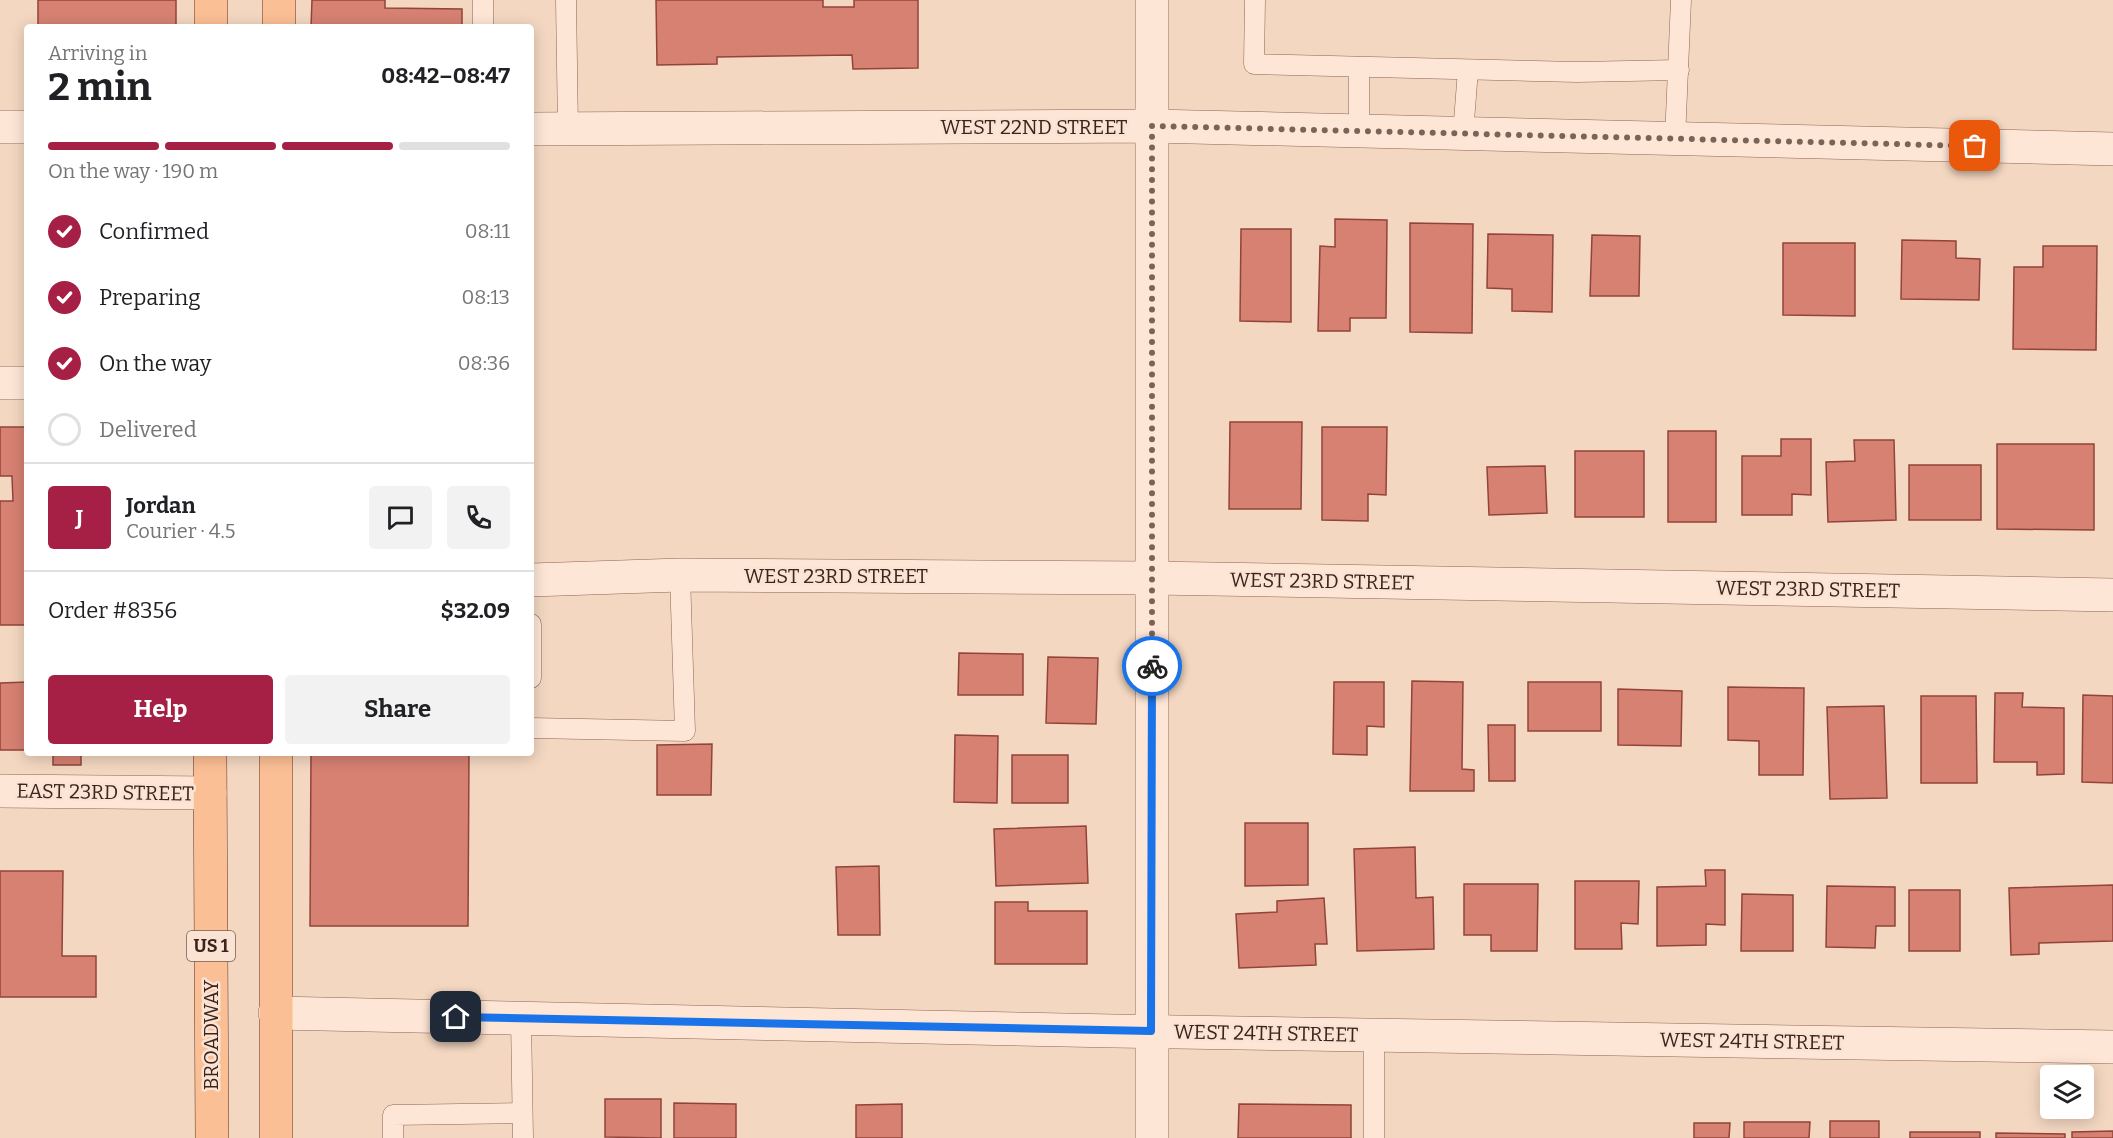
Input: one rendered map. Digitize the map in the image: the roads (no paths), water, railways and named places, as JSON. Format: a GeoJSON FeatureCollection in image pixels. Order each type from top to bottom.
{"type":"FeatureCollection","features":[{"type":"Feature","properties":{"kind":"main road"},"geometry":{"type":"LineString","coordinates":[[211,0],[211,24]]}},
{"type":"Feature","properties":{"kind":"main road"},"geometry":{"type":"LineString","coordinates":[[279,0],[279,24]]}},
{"type":"Feature","properties":{"kind":"main road","name":"BROADWAY"},"geometry":{"type":"LineString","coordinates":[[210,756],[212,1138]]}},
{"type":"Feature","properties":{"kind":"main road"},"geometry":{"type":"LineString","coordinates":[[276,756],[276,1138]]}},
{"type":"Feature","properties":{"kind":"street"},"geometry":{"type":"LineString","coordinates":[[1152,0],[1152,1138]]}},
{"type":"Feature","properties":{"kind":"street","name":"WEST 22ND STREET"},"geometry":{"type":"LineString","coordinates":[[534,129],[1152,126],[2113,149]]}},
{"type":"Feature","properties":{"kind":"street"},"geometry":{"type":"LineString","coordinates":[[0,127],[24,127]]}},
{"type":"Feature","properties":{"kind":"street"},"geometry":{"type":"LineString","coordinates":[[0,383],[24,383]]}},
{"type":"Feature","properties":{"kind":"street","name":"WEST 23RD STREET"},"geometry":{"type":"LineString","coordinates":[[534,580],[681,575],[1152,578],[2113,595]]}},
{"type":"Feature","properties":{"kind":"street","name":"EAST 23RD STREET"},"geometry":{"type":"LineString","coordinates":[[0,790],[210,793]]}},
{"type":"Feature","properties":{"kind":"street","name":"WEST 24TH STREET"},"geometry":{"type":"LineString","coordinates":[[275,1013],[2113,1047]]}},
{"type":"Feature","properties":{"kind":"lane"},"geometry":{"type":"LineString","coordinates":[[483,0],[483,24]]}},
{"type":"Feature","properties":{"kind":"lane"},"geometry":{"type":"LineString","coordinates":[[566,0],[568,129]]}},
{"type":"Feature","properties":{"kind":"lane"},"geometry":{"type":"LineString","coordinates":[[1255,0],[1254,64],[1468,70],[1679,70]]}},
{"type":"Feature","properties":{"kind":"lane"},"geometry":{"type":"LineString","coordinates":[[1675,139],[1681,0]]}},
{"type":"Feature","properties":{"kind":"lane"},"geometry":{"type":"LineString","coordinates":[[1359,67],[1359,131]]}},
{"type":"Feature","properties":{"kind":"lane"},"geometry":{"type":"LineString","coordinates":[[1463,134],[1468,70]]}},
{"type":"Feature","properties":{"kind":"lane"},"geometry":{"type":"LineString","coordinates":[[534,728],[685,731],[681,575]]}},
{"type":"Feature","properties":{"kind":"lane"},"geometry":{"type":"LineString","coordinates":[[521,1018],[524,1138]]}},
{"type":"Feature","properties":{"kind":"lane"},"geometry":{"type":"LineString","coordinates":[[1374,1035],[1374,1138]]}},
{"type":"Feature","properties":{"kind":"lane"},"geometry":{"type":"LineString","coordinates":[[393,1138],[393,1114],[522,1113]]}}]}
